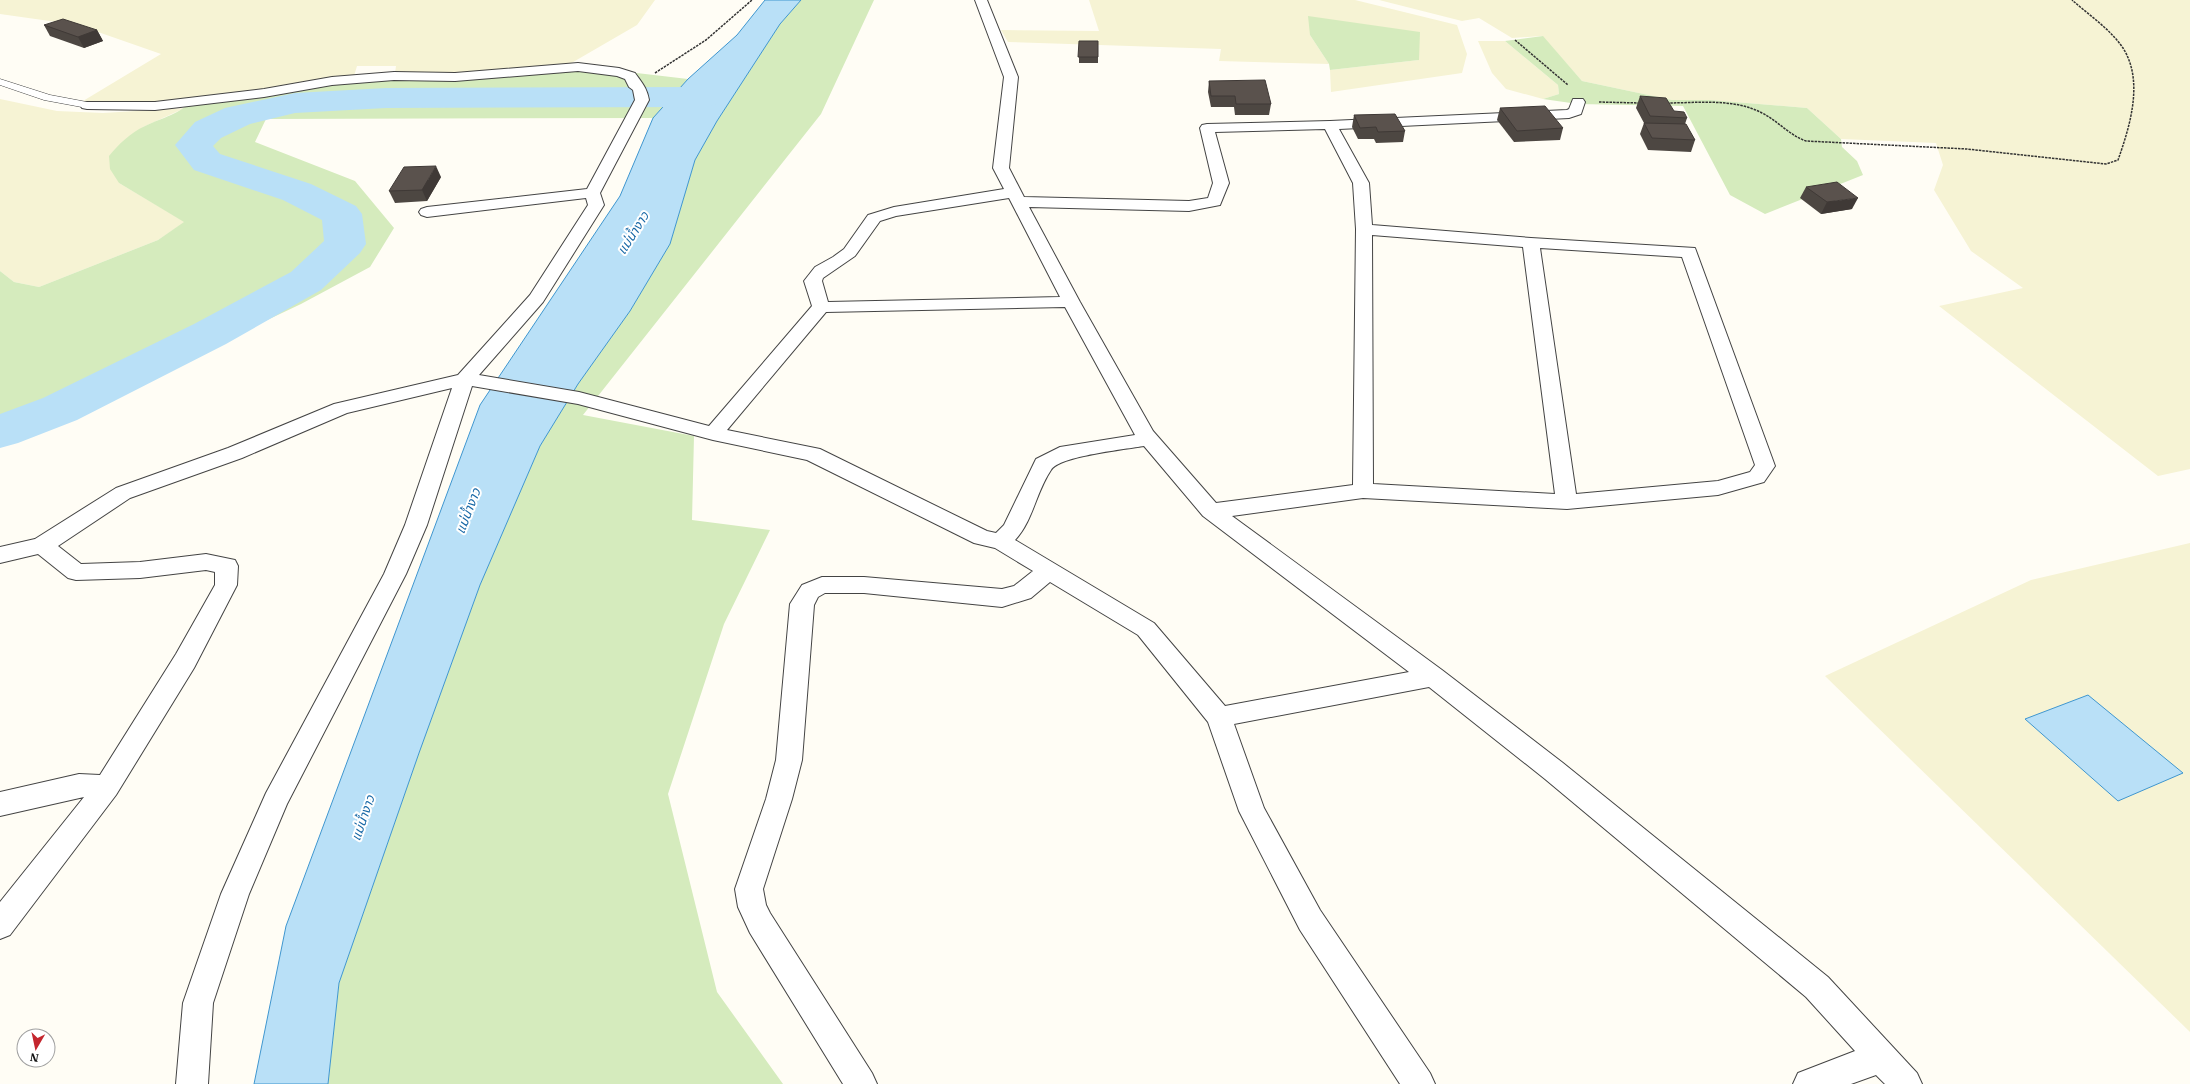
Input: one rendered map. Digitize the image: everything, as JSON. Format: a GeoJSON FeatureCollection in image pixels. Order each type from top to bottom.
{"type":"FeatureCollection","features":[{"type":"Feature","properties":{"kind":"street"},"geometry":{"type":"LineString","coordinates":[[981,0],[1011,77],[1001,168],[1071,302],[1149,439],[1211,511],[1433,677],[1554,771],[1817,987],[1906,1084]]}},
{"type":"Feature","properties":{"kind":"street"},"geometry":{"type":"LineString","coordinates":[[88,105],[155,106],[264,93],[339,81],[394,76],[455,77],[578,67],[619,72],[630,76],[634,84],[640,88],[642,100],[592,193],[596,205],[537,298],[476,380],[395,574],[274,801],[235,894],[198,1003],[192,1084]]}},
{"type":"Feature","properties":{"kind":"street"},"geometry":{"type":"LineString","coordinates":[[821,307],[813,281],[818,272],[839,261],[855,246],[874,218],[1017,197],[1189,206],[1214,202],[1221,183],[1207,128],[1330,125],[1569,114],[1576,111],[1578,102]]}},
{"type":"Feature","properties":{"kind":"street"},"geometry":{"type":"LineString","coordinates":[[1330,125],[1361,183],[1364,229],[1363,491]]}},
{"type":"Feature","properties":{"kind":"street"},"geometry":{"type":"LineString","coordinates":[[427,212],[571,194],[592,193]]}},
{"type":"Feature","properties":{"kind":"street"},"geometry":{"type":"LineString","coordinates":[[1211,511],[1363,491],[1567,502],[1718,488],[1757,477],[1765,466],[1689,252],[1531,243],[1364,229]]}},
{"type":"Feature","properties":{"kind":"street"},"geometry":{"type":"LineString","coordinates":[[1531,243],[1567,502]]}},
{"type":"Feature","properties":{"kind":"street"},"geometry":{"type":"LineString","coordinates":[[713,434],[821,307],[1071,302]]}},
{"type":"Feature","properties":{"kind":"street"},"geometry":{"type":"LineString","coordinates":[[0,555],[42,546],[123,493],[235,452],[341,408],[476,380],[579,398],[713,434],[813,454],[982,538],[1001,542],[1146,629],[1219,717],[1252,811],[1310,920],[1419,1084]]}},
{"type":"Feature","properties":{"kind":"street"},"geometry":{"type":"LineString","coordinates":[[1001,542],[1013,529],[1043,464],[1060,454],[1149,439]]}},
{"type":"Feature","properties":{"kind":"street"},"geometry":{"type":"LineString","coordinates":[[0,925],[107,788],[189,654],[226,585],[227,566],[206,562],[140,570],[76,572],[42,546]]}},
{"type":"Feature","properties":{"kind":"street"},"geometry":{"type":"LineString","coordinates":[[861,1084],[760,923],[752,907],[749,888],[779,799],[788,760],[802,604],[810,591],[822,585],[864,585],[1002,598],[1014,597],[1023,594],[1048,570]]}},
{"type":"Feature","properties":{"kind":"street"},"geometry":{"type":"LineString","coordinates":[[1219,717],[1433,677]]}},
{"type":"Feature","properties":{"kind":"street"},"geometry":{"type":"LineString","coordinates":[[0,804],[79,785],[107,788]]}},
{"type":"Feature","properties":{"kind":"street"},"geometry":{"type":"LineString","coordinates":[[1808,1084],[1881,1057]]}},
{"type":"Feature","properties":{"kind":"lane"},"geometry":{"type":"LineString","coordinates":[[0,82],[48,98],[88,105]]}},
{"type":"Feature","properties":{"kind":"path"},"geometry":{"type":"LineString","coordinates":[[634,84],[690,53],[718,33],[752,0]]}},
{"type":"Feature","properties":{"kind":"path"},"geometry":{"type":"LineString","coordinates":[[1662,103],[1744,106],[1759,111],[1792,137],[1806,141],[1967,149],[2091,164],[2106,164],[2118,160],[2124,143],[2133,108],[2132,70],[2123,48],[2072,0]]}},
{"type":"Feature","properties":{"kind":"path"},"geometry":{"type":"LineString","coordinates":[[1515,40],[1564,80],[1568,85],[1573,98],[1578,102],[1647,103]]}},
{"type":"Feature","properties":{"kind":"shaded area"},"geometry":{"type":"Polygon","coordinates":[[[0,0],[655,0],[637,25],[568,65],[449,75],[395,73],[396,66],[357,66],[354,76],[273,89],[152,103],[83,101],[161,54],[78,25],[0,14],[0,0]]]}},
{"type":"Feature","properties":{"kind":"shaded area"},"geometry":{"type":"Polygon","coordinates":[[[1089,0],[1355,0],[1457,25],[1467,54],[1462,73],[1331,92],[1330,70],[1419,60],[1310,35],[1329,64],[1219,61],[1221,49],[1008,42],[1001,30],[1099,31],[1089,0]]]}},
{"type":"Feature","properties":{"kind":"shaded area"},"geometry":{"type":"Polygon","coordinates":[[[1379,0],[2190,0],[2190,469],[2158,476],[1939,306],[2023,288],[1971,251],[1934,190],[1943,165],[1936,143],[1841,139],[1807,108],[1710,100],[1672,100],[1582,81],[1542,36],[1512,38],[1479,18],[1462,21],[1379,0]]]}},
{"type":"Feature","properties":{"kind":"shaded area"},"geometry":{"type":"Polygon","coordinates":[[[1478,41],[1505,41],[1558,85],[1559,94],[1543,99],[1506,89],[1492,73],[1478,41]]]}},
{"type":"Feature","properties":{"kind":"shaded area"},"geometry":{"type":"Polygon","coordinates":[[[0,99],[57,111],[103,113],[185,108],[143,127],[119,183],[185,222],[158,240],[39,287],[14,282],[0,271],[0,99]]]}},
{"type":"Feature","properties":{"kind":"shaded area"},"geometry":{"type":"Polygon","coordinates":[[[2190,543],[2190,1032],[1825,676],[2031,580],[2190,543]]]}},
{"type":"Feature","properties":{"kind":"green space"},"geometry":{"type":"Polygon","coordinates":[[[801,0],[874,0],[821,114],[583,415],[694,436],[692,520],[770,530],[724,624],[668,794],[717,992],[783,1084],[328,1084],[339,983],[419,753],[480,585],[540,446],[578,384],[630,311],[670,244],[695,160],[717,121],[780,24],[801,0]]]}},
{"type":"Feature","properties":{"kind":"green space"},"geometry":{"type":"Polygon","coordinates":[[[1308,16],[1420,32],[1419,60],[1330,70],[1329,64],[1310,35],[1308,16]]]}},
{"type":"Feature","properties":{"kind":"green space"},"geometry":{"type":"Polygon","coordinates":[[[1543,36],[1582,81],[1672,100],[1710,100],[1807,108],[1841,139],[1842,147],[1857,161],[1863,175],[1765,214],[1730,195],[1683,106],[1578,104],[1543,99],[1559,94],[1558,85],[1505,41],[1543,36]]]}},
{"type":"Feature","properties":{"kind":"green space"},"geometry":{"type":"Polygon","coordinates":[[[568,65],[688,79],[653,118],[266,119],[255,142],[355,181],[394,228],[370,267],[301,304],[0,446],[0,271],[14,282],[39,287],[158,240],[184,222],[119,183],[110,169],[109,156],[134,132],[177,112],[189,104],[194,98],[273,89],[568,65]]]}},
{"type":"Feature","properties":{"kind":"water","name":"แม่น้ำงาว"},"geometry":{"type":"Polygon","coordinates":[[[765,0],[801,0],[780,24],[717,121],[695,160],[670,244],[630,311],[578,384],[540,446],[480,585],[419,753],[339,983],[328,1084],[254,1084],[286,926],[480,405],[620,196],[653,118],[688,79],[737,35],[765,0]]]}},
{"type":"Feature","properties":{"kind":"water"},"geometry":{"type":"Polygon","coordinates":[[[2088,695],[2183,773],[2118,801],[2025,719],[2088,695]]]}},
{"type":"Feature","properties":{"kind":"building"},"geometry":{"type":"Polygon","coordinates":[[[63,19],[97,30],[78,37],[44,25],[63,19]]]}},
{"type":"Feature","properties":{"kind":"building"},"geometry":{"type":"Polygon","coordinates":[[[1079,41],[1098,41],[1098,57],[1078,57],[1079,41]]]}},
{"type":"Feature","properties":{"kind":"building"},"geometry":{"type":"Polygon","coordinates":[[[1265,80],[1271,104],[1236,104],[1235,96],[1211,96],[1209,81],[1265,80]]]}},
{"type":"Feature","properties":{"kind":"building"},"geometry":{"type":"Polygon","coordinates":[[[1640,96],[1666,98],[1674,111],[1684,112],[1687,118],[1650,116],[1640,96]]]}},
{"type":"Feature","properties":{"kind":"building"},"geometry":{"type":"Polygon","coordinates":[[[1545,106],[1563,128],[1517,131],[1500,108],[1545,106]]]}},
{"type":"Feature","properties":{"kind":"building"},"geometry":{"type":"Polygon","coordinates":[[[1395,114],[1405,131],[1378,132],[1376,127],[1360,128],[1354,115],[1395,114]]]}},
{"type":"Feature","properties":{"kind":"building"},"geometry":{"type":"Polygon","coordinates":[[[1644,123],[1686,124],[1695,140],[1652,138],[1644,123]]]}},
{"type":"Feature","properties":{"kind":"building"},"geometry":{"type":"Polygon","coordinates":[[[436,166],[422,190],[389,191],[404,167],[436,166]]]}},
{"type":"Feature","properties":{"kind":"building"},"geometry":{"type":"Polygon","coordinates":[[[1837,182],[1858,198],[1827,202],[1806,187],[1837,182]]]}},
{"type":"Feature","properties":{"kind":"waterway"},"geometry":{"type":"LineString","coordinates":[[0,432],[60,409],[210,334],[306,281],[345,244],[342,214],[297,192],[207,162],[193,145],[208,130],[238,116],[295,103],[386,98],[704,97]]}}]}
